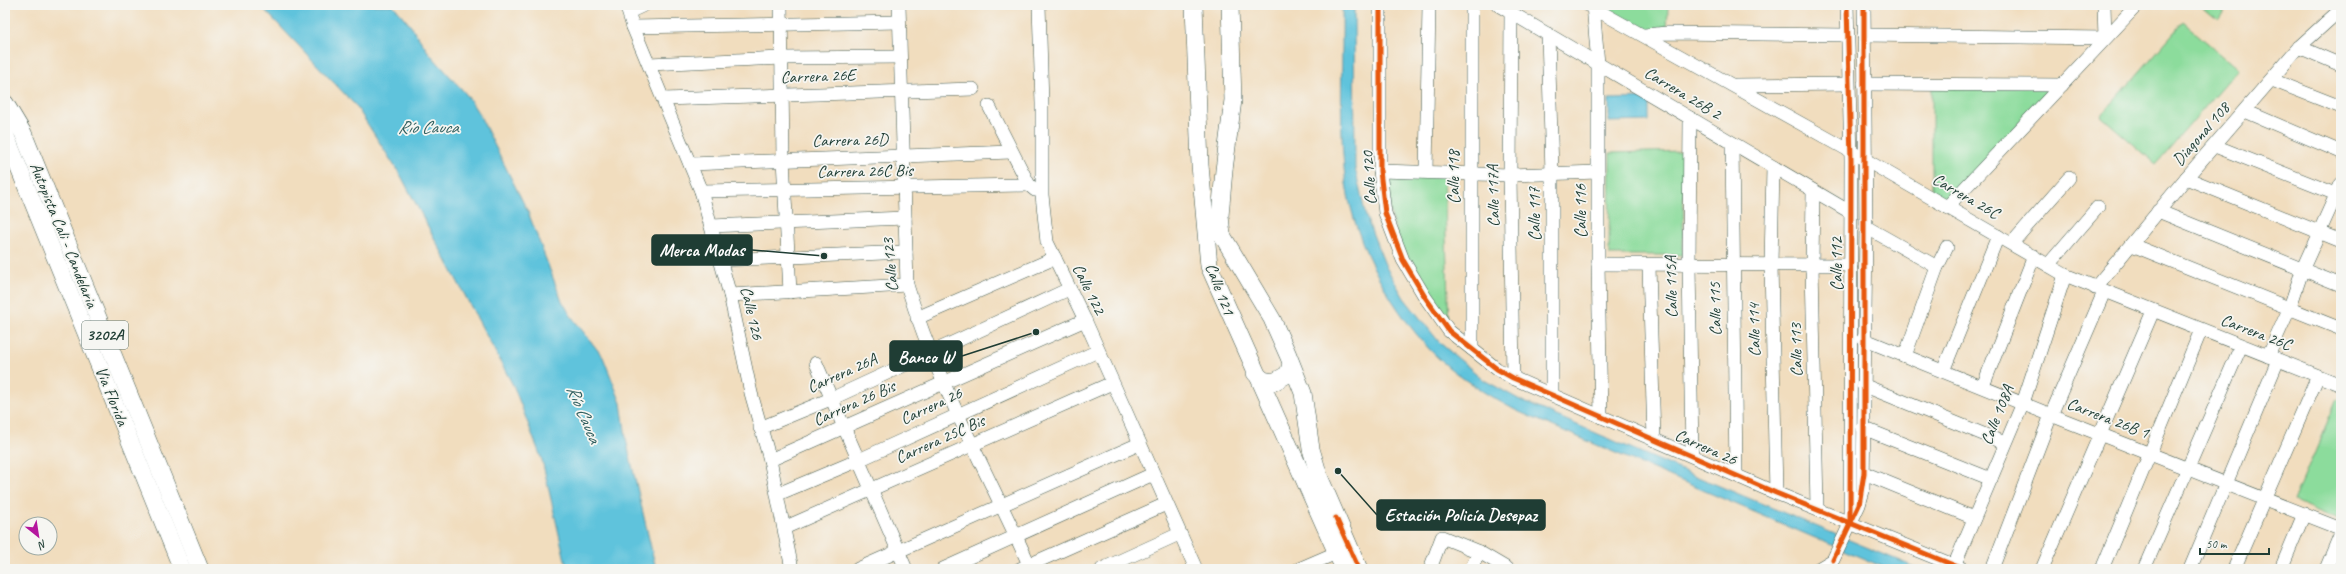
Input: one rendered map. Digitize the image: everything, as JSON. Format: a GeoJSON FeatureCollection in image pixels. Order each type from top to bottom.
{"type":"FeatureCollection","features":[{"type":"Feature","properties":{"kind":"main road","name":"Calle 121"},"geometry":{"type":"LineString","coordinates":[[1194,5],[1200,165],[1209,266],[1255,373],[1342,549]]}},
{"type":"Feature","properties":{"kind":"main road","name":"Calle 121"},"geometry":{"type":"LineString","coordinates":[[1230,5],[1233,100],[1220,216],[1222,235],[1272,319],[1303,393],[1311,449],[1318,476],[1342,549]]}},
{"type":"Feature","properties":{"kind":"main road","name":"Autopista Cali - Candelaria"},"geometry":{"type":"LineString","coordinates":[[5,103],[23,133],[200,569]]}},
{"type":"Feature","properties":{"kind":"main road","name":"Via Florida"},"geometry":{"type":"LineString","coordinates":[[5,134],[182,569]]}},
{"type":"Feature","properties":{"kind":"main road"},"geometry":{"type":"LineString","coordinates":[[1255,373],[1263,380],[1274,382],[1284,378],[1291,364]]}},
{"type":"Feature","properties":{"kind":"main road"},"geometry":{"type":"LineString","coordinates":[[1342,549],[1344,569]]}},
{"type":"Feature","properties":{"kind":"main road"},"geometry":{"type":"LineString","coordinates":[[1342,549],[1359,569]]}},
{"type":"Feature","properties":{"kind":"street"},"geometry":{"type":"LineString","coordinates":[[628,8],[644,5]]}},
{"type":"Feature","properties":{"kind":"street"},"geometry":{"type":"LineString","coordinates":[[780,5],[783,95],[783,159],[788,223],[790,292]]}},
{"type":"Feature","properties":{"kind":"street","name":"Calle 123"},"geometry":{"type":"LineString","coordinates":[[898,5],[907,285],[917,318],[944,383],[1017,536],[1027,568]]}},
{"type":"Feature","properties":{"kind":"street","name":"Calle 122"},"geometry":{"type":"LineString","coordinates":[[1039,5],[1042,96],[1042,195],[1047,242],[1085,320],[1179,534],[1196,569]]}},
{"type":"Feature","properties":{"kind":"street","name":"Calle 120"},"geometry":{"type":"LineString","coordinates":[[1380,5],[1380,170],[1385,213],[1403,260],[1425,297],[1449,331]]}},
{"type":"Feature","properties":{"kind":"street"},"geometry":{"type":"LineString","coordinates":[[1426,171],[1429,5]]}},
{"type":"Feature","properties":{"kind":"street","name":"Calle 118"},"geometry":{"type":"LineString","coordinates":[[1472,5],[1472,349]]}},
{"type":"Feature","properties":{"kind":"street","name":"Carrera 26B 2"},"geometry":{"type":"LineString","coordinates":[[1498,5],[1850,212]]}},
{"type":"Feature","properties":{"kind":"street","name":"Calle 112"},"geometry":{"type":"LineString","coordinates":[[1847,5],[1851,152],[1848,525]]}},
{"type":"Feature","properties":{"kind":"street","name":"Calle 112"},"geometry":{"type":"LineString","coordinates":[[1818,569],[1833,560],[1848,525],[1859,505],[1864,473],[1863,339],[1866,227],[1864,160],[1864,5]]}},
{"type":"Feature","properties":{"kind":"street"},"geometry":{"type":"LineString","coordinates":[[2104,5],[2105,38]]}},
{"type":"Feature","properties":{"kind":"street"},"geometry":{"type":"LineString","coordinates":[[1948,207],[2137,5]]}},
{"type":"Feature","properties":{"kind":"street","name":"Carrera 26C"},"geometry":{"type":"LineString","coordinates":[[1591,6],[1734,85],[2012,243],[2065,275],[2341,385]]}},
{"type":"Feature","properties":{"kind":"street","name":"Calle 116"},"geometry":{"type":"LineString","coordinates":[[1591,6],[1598,64],[1598,264],[1601,417]]}},
{"type":"Feature","properties":{"kind":"street","name":"Calle 126"},"geometry":{"type":"LineString","coordinates":[[628,8],[634,28],[701,191],[730,295],[760,428],[770,460],[792,569]]}},
{"type":"Feature","properties":{"kind":"street","name":"Diagonal 108"},"geometry":{"type":"LineString","coordinates":[[1992,569],[2100,290],[2158,211],[2186,178],[2299,47],[2339,9]]}},
{"type":"Feature","properties":{"kind":"street","name":"Calle 117A"},"geometry":{"type":"LineString","coordinates":[[1511,13],[1510,175],[1514,378]]}},
{"type":"Feature","properties":{"kind":"street"},"geometry":{"type":"LineString","coordinates":[[634,28],[899,22]]}},
{"type":"Feature","properties":{"kind":"street"},"geometry":{"type":"LineString","coordinates":[[1645,35],[1667,33],[1847,35]]}},
{"type":"Feature","properties":{"kind":"street","name":"Calle 117"},"geometry":{"type":"LineString","coordinates":[[1548,34],[1552,173],[1552,393]]}},
{"type":"Feature","properties":{"kind":"street"},"geometry":{"type":"LineString","coordinates":[[1864,35],[2105,38]]}},
{"type":"Feature","properties":{"kind":"street"},"geometry":{"type":"LineString","coordinates":[[2299,47],[2341,65]]}},
{"type":"Feature","properties":{"kind":"street"},"geometry":{"type":"LineString","coordinates":[[649,64],[782,58],[899,57]]}},
{"type":"Feature","properties":{"kind":"street"},"geometry":{"type":"LineString","coordinates":[[2272,80],[2341,107]]}},
{"type":"Feature","properties":{"kind":"street"},"geometry":{"type":"LineString","coordinates":[[1734,85],[1848,84]]}},
{"type":"Feature","properties":{"kind":"street"},"geometry":{"type":"LineString","coordinates":[[1864,84],[2062,85]]}},
{"type":"Feature","properties":{"kind":"street","name":"Carrera 26E"},"geometry":{"type":"LineString","coordinates":[[664,99],[972,89]]}},
{"type":"Feature","properties":{"kind":"street"},"geometry":{"type":"LineString","coordinates":[[988,106],[1029,185],[1042,195]]}},
{"type":"Feature","properties":{"kind":"street"},"geometry":{"type":"LineString","coordinates":[[2245,111],[2341,152]]}},
{"type":"Feature","properties":{"kind":"street","name":"Calle 115A"},"geometry":{"type":"LineString","coordinates":[[1690,118],[1689,265],[1692,455]]}},
{"type":"Feature","properties":{"kind":"street","name":"Calle 115"},"geometry":{"type":"LineString","coordinates":[[1732,143],[1736,475]]}},
{"type":"Feature","properties":{"kind":"street"},"geometry":{"type":"LineString","coordinates":[[2190,569],[2227,484],[2273,358],[2303,268],[2340,191],[2215,146]]}},
{"type":"Feature","properties":{"kind":"street","name":"Carrera 26D"},"geometry":{"type":"LineString","coordinates":[[690,164],[783,159],[1011,152]]}},
{"type":"Feature","properties":{"kind":"street","name":"Calle 114"},"geometry":{"type":"LineString","coordinates":[[1773,167],[1771,265],[1776,492]]}},
{"type":"Feature","properties":{"kind":"street"},"geometry":{"type":"LineString","coordinates":[[1380,170],[1510,175],[1598,172]]}},
{"type":"Feature","properties":{"kind":"street"},"geometry":{"type":"LineString","coordinates":[[2012,243],[2069,178]]}},
{"type":"Feature","properties":{"kind":"street"},"geometry":{"type":"LineString","coordinates":[[2186,178],[2341,241]]}},
{"type":"Feature","properties":{"kind":"street","name":"Carrera 26C Bis"},"geometry":{"type":"LineString","coordinates":[[701,191],[904,189],[1029,185]]}},
{"type":"Feature","properties":{"kind":"street","name":"Calle 113"},"geometry":{"type":"LineString","coordinates":[[1814,191],[1812,265],[1817,508]]}},
{"type":"Feature","properties":{"kind":"street"},"geometry":{"type":"LineString","coordinates":[[2048,265],[2098,207]]}},
{"type":"Feature","properties":{"kind":"street"},"geometry":{"type":"LineString","coordinates":[[2158,211],[2341,284]]}},
{"type":"Feature","properties":{"kind":"street"},"geometry":{"type":"LineString","coordinates":[[710,226],[905,218]]}},
{"type":"Feature","properties":{"kind":"street"},"geometry":{"type":"LineString","coordinates":[[1866,227],[1937,267]]}},
{"type":"Feature","properties":{"kind":"street"},"geometry":{"type":"LineString","coordinates":[[1943,371],[1998,236]]}},
{"type":"Feature","properties":{"kind":"street"},"geometry":{"type":"LineString","coordinates":[[2132,245],[2290,307],[2341,329]]}},
{"type":"Feature","properties":{"kind":"street"},"geometry":{"type":"LineString","coordinates":[[1905,356],[1937,267],[1947,247]]}},
{"type":"Feature","properties":{"kind":"street"},"geometry":{"type":"LineString","coordinates":[[720,260],[906,252]]}},
{"type":"Feature","properties":{"kind":"street"},"geometry":{"type":"LineString","coordinates":[[1983,386],[2034,256]]}},
{"type":"Feature","properties":{"kind":"street"},"geometry":{"type":"LineString","coordinates":[[917,318],[1054,258]]}},
{"type":"Feature","properties":{"kind":"street"},"geometry":{"type":"LineString","coordinates":[[1598,264],[1649,266],[1851,265]]}},
{"type":"Feature","properties":{"kind":"street"},"geometry":{"type":"LineString","coordinates":[[1649,266],[1654,440]]}},
{"type":"Feature","properties":{"kind":"street","name":"Calle 108A"},"geometry":{"type":"LineString","coordinates":[[1959,567],[1974,518],[2023,403],[2065,275]]}},
{"type":"Feature","properties":{"kind":"street"},"geometry":{"type":"LineString","coordinates":[[730,295],[907,285]]}},
{"type":"Feature","properties":{"kind":"street","name":"Carrera 26A"},"geometry":{"type":"LineString","coordinates":[[760,428],[833,398],[1069,289]]}},
{"type":"Feature","properties":{"kind":"street"},"geometry":{"type":"LineString","coordinates":[[2042,569],[2153,311]]}},
{"type":"Feature","properties":{"kind":"street","name":"Carrera 26 Bis"},"geometry":{"type":"LineString","coordinates":[[770,460],[1085,320]]}},
{"type":"Feature","properties":{"kind":"street"},"geometry":{"type":"LineString","coordinates":[[2102,569],[2201,330]]}},
{"type":"Feature","properties":{"kind":"street","name":"Carrera 26"},"geometry":{"type":"LineString","coordinates":[[1449,331],[1497,369],[1514,378],[1552,393],[1601,417],[1654,440],[1817,508],[1848,525],[1959,567]]}},
{"type":"Feature","properties":{"kind":"street","name":"Carrera 26B 1"},"geometry":{"type":"LineString","coordinates":[[1863,339],[2341,530]]}},
{"type":"Feature","properties":{"kind":"street"},"geometry":{"type":"LineString","coordinates":[[2144,569],[2186,468],[2241,346]]}},
{"type":"Feature","properties":{"kind":"street","name":"Carrera 26"},"geometry":{"type":"LineString","coordinates":[[778,494],[859,460],[958,413],[1098,351]]}},
{"type":"Feature","properties":{"kind":"street"},"geometry":{"type":"LineString","coordinates":[[816,363],[833,398],[906,569]]}},
{"type":"Feature","properties":{"kind":"street"},"geometry":{"type":"LineString","coordinates":[[2234,569],[2318,376]]}},
{"type":"Feature","properties":{"kind":"street","name":"Carrera 25C Bis"},"geometry":{"type":"LineString","coordinates":[[784,528],[1112,382]]}},
{"type":"Feature","properties":{"kind":"street"},"geometry":{"type":"LineString","coordinates":[[1863,385],[2005,443]]}},
{"type":"Feature","properties":{"kind":"street"},"geometry":{"type":"LineString","coordinates":[[1863,428],[1991,479]]}},
{"type":"Feature","properties":{"kind":"street"},"geometry":{"type":"LineString","coordinates":[[858,569],[1139,444]]}},
{"type":"Feature","properties":{"kind":"street"},"geometry":{"type":"LineString","coordinates":[[1864,473],[1974,518]]}},
{"type":"Feature","properties":{"kind":"street"},"geometry":{"type":"LineString","coordinates":[[943,569],[1153,474]]}},
{"type":"Feature","properties":{"kind":"street"},"geometry":{"type":"LineString","coordinates":[[1027,568],[1166,504]]}},
{"type":"Feature","properties":{"kind":"street"},"geometry":{"type":"LineString","coordinates":[[2281,569],[2304,514]]}},
{"type":"Feature","properties":{"kind":"street"},"geometry":{"type":"LineString","coordinates":[[2326,569],[2341,533]]}},
{"type":"Feature","properties":{"kind":"street"},"geometry":{"type":"LineString","coordinates":[[1102,569],[1179,534]]}},
{"type":"Feature","properties":{"kind":"street"},"geometry":{"type":"LineString","coordinates":[[1430,569],[1442,537],[1479,552],[1508,569]]}},
{"type":"Feature","properties":{"kind":"street"},"geometry":{"type":"LineString","coordinates":[[1299,569],[1342,549]]}},
{"type":"Feature","properties":{"kind":"street"},"geometry":{"type":"LineString","coordinates":[[1471,569],[1479,552]]}},
{"type":"Feature","properties":{"kind":"green space"},"geometry":{"type":"Polygon","coordinates":[[[1593,5],[1668,5],[1667,33],[1645,35],[1593,5]]]}},
{"type":"Feature","properties":{"kind":"green space"},"geometry":{"type":"Polygon","coordinates":[[[2200,5],[2229,5],[2218,20],[2200,5]]]}},
{"type":"Feature","properties":{"kind":"green space"},"geometry":{"type":"Polygon","coordinates":[[[2183,22],[2238,69],[2156,164],[2101,116],[2183,22]]]}},
{"type":"Feature","properties":{"kind":"green space"},"geometry":{"type":"Polygon","coordinates":[[[1932,84],[2062,85],[1947,207],[1932,198],[1932,84]]]}},
{"type":"Feature","properties":{"kind":"green space"},"geometry":{"type":"Polygon","coordinates":[[[1684,151],[1683,255],[1609,255],[1610,153],[1684,151]]]}},
{"type":"Feature","properties":{"kind":"green space"},"geometry":{"type":"Polygon","coordinates":[[[1380,171],[1444,172],[1449,331],[1403,260],[1380,171]]]}},
{"type":"Feature","properties":{"kind":"green space"},"geometry":{"type":"Polygon","coordinates":[[[2337,399],[2341,400],[2341,521],[2294,501],[2337,399]]]}},
{"type":"Feature","properties":{"kind":"water","name":"Río Cauca"},"geometry":{"type":"Polygon","coordinates":[[[260,5],[393,5],[410,25],[429,53],[466,94],[479,114],[528,212],[561,299],[571,316],[603,357],[621,403],[627,444],[656,569],[567,569],[542,460],[514,387],[401,176],[356,106],[260,5]]]}},
{"type":"Feature","properties":{"kind":"water"},"geometry":{"type":"Polygon","coordinates":[[[1342,5],[1354,5],[1355,168],[1366,217],[1386,267],[1404,298],[1440,343],[1484,380],[1522,401],[1693,475],[1919,569],[1888,569],[1517,411],[1461,377],[1440,360],[1415,332],[1385,289],[1362,242],[1354,218],[1344,168],[1341,107],[1342,5]]]}},
{"type":"Feature","properties":{"kind":"water"},"geometry":{"type":"Polygon","coordinates":[[[1649,98],[1649,121],[1609,122],[1609,99],[1649,98]]]}},
{"type":"Feature","properties":{"kind":"cycle path"},"geometry":{"type":"LineString","coordinates":[[1380,5],[1380,171],[1385,213],[1403,260],[1425,297],[1449,331],[1497,369],[1513,378],[1776,493],[1963,569]]}},
{"type":"Feature","properties":{"kind":"cycle path"},"geometry":{"type":"LineString","coordinates":[[1847,5],[1851,160],[1850,523]]}},
{"type":"Feature","properties":{"kind":"cycle path"},"geometry":{"type":"LineString","coordinates":[[1833,560],[1859,505],[1864,473],[1864,5]]}},
{"type":"Feature","properties":{"kind":"cycle path"},"geometry":{"type":"LineString","coordinates":[[1336,518],[1359,569]]}},
{"type":"Feature","properties":{"kind":"place","name":"Merca Modas"},"geometry":{"type":"Point","coordinates":[824,256]}},
{"type":"Feature","properties":{"kind":"place","name":"Banco W"},"geometry":{"type":"Point","coordinates":[1036,332]}},
{"type":"Feature","properties":{"kind":"place","name":"Estación Policía Desepaz"},"geometry":{"type":"Point","coordinates":[1338,471]}}]}
